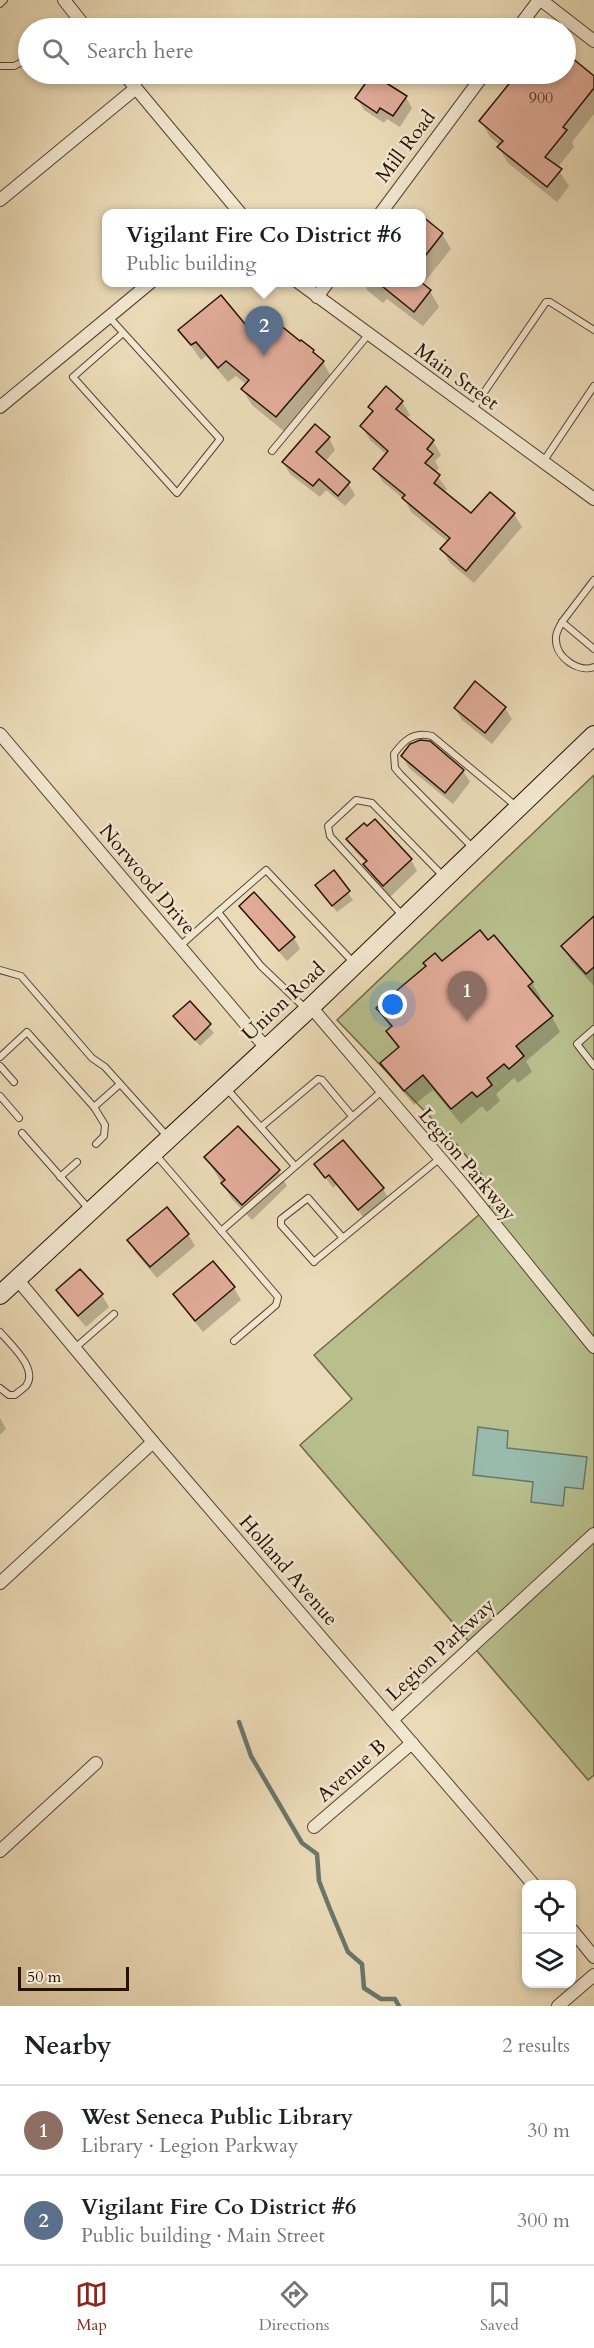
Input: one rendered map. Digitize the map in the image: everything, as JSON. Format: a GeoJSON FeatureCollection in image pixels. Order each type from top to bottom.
{"type":"FeatureCollection","features":[{"type":"Feature","properties":{"kind":"main road","name":"Union Road"},"geometry":{"type":"LineString","coordinates":[[0,1295],[309,1009],[594,735]]}},
{"type":"Feature","properties":{"kind":"street"},"geometry":{"type":"LineString","coordinates":[[64,0],[78,18]]}},
{"type":"Feature","properties":{"kind":"street"},"geometry":{"type":"LineString","coordinates":[[526,18],[540,0],[564,18]]}},
{"type":"Feature","properties":{"kind":"street"},"geometry":{"type":"LineString","coordinates":[[576,27],[594,41]]}},
{"type":"Feature","properties":{"kind":"street"},"geometry":{"type":"LineString","coordinates":[[133,84],[236,209]]}},
{"type":"Feature","properties":{"kind":"street","name":"Mill Road"},"geometry":{"type":"LineString","coordinates":[[383,209],[477,84]]}},
{"type":"Feature","properties":{"kind":"street"},"geometry":{"type":"LineString","coordinates":[[0,200],[136,88]]}},
{"type":"Feature","properties":{"kind":"street"},"geometry":{"type":"LineString","coordinates":[[0,407],[145,287]]}},
{"type":"Feature","properties":{"kind":"street","name":"Main Street"},"geometry":{"type":"LineString","coordinates":[[304,287],[594,499]]}},
{"type":"Feature","properties":{"kind":"street"},"geometry":{"type":"LineString","coordinates":[[317,297],[324,287]]}},
{"type":"Feature","properties":{"kind":"street","name":"Norwood Drive"},"geometry":{"type":"LineString","coordinates":[[3,743],[266,1048]]}},
{"type":"Feature","properties":{"kind":"street","name":"Legion Parkway"},"geometry":{"type":"LineString","coordinates":[[309,1009],[463,1185],[594,1347]]}},
{"type":"Feature","properties":{"kind":"street","name":"Holland Avenue"},"geometry":{"type":"LineString","coordinates":[[17,1279],[153,1442],[530,1880]]}},
{"type":"Feature","properties":{"kind":"street"},"geometry":{"type":"LineString","coordinates":[[0,1583],[153,1442]]}},
{"type":"Feature","properties":{"kind":"street","name":"Legion Parkway"},"geometry":{"type":"LineString","coordinates":[[392,1720],[594,1534]]}},
{"type":"Feature","properties":{"kind":"street","name":"Avenue B"},"geometry":{"type":"LineString","coordinates":[[314,1827],[412,1743]]}},
{"type":"Feature","properties":{"kind":"street"},"geometry":{"type":"LineString","coordinates":[[0,1851],[96,1763]]}},
{"type":"Feature","properties":{"kind":"street"},"geometry":{"type":"LineString","coordinates":[[575,1934],[594,1957]]}},
{"type":"Feature","properties":{"kind":"street"},"geometry":{"type":"LineString","coordinates":[[558,2006],[594,1975]]}},
{"type":"Feature","properties":{"kind":"lane"},"geometry":{"type":"LineString","coordinates":[[0,4],[4,0]]}},
{"type":"Feature","properties":{"kind":"lane"},"geometry":{"type":"LineString","coordinates":[[0,66],[18,64]]}},
{"type":"Feature","properties":{"kind":"lane"},"geometry":{"type":"LineString","coordinates":[[472,410],[548,301],[594,330]]}},
{"type":"Feature","properties":{"kind":"lane"},"geometry":{"type":"LineString","coordinates":[[109,317],[220,439],[177,493],[73,377],[123,333]]}},
{"type":"Feature","properties":{"kind":"lane"},"geometry":{"type":"LineString","coordinates":[[272,451],[368,335]]}},
{"type":"Feature","properties":{"kind":"lane"},"geometry":{"type":"LineString","coordinates":[[543,462],[594,386]]}},
{"type":"Feature","properties":{"kind":"lane"},"geometry":{"type":"LineString","coordinates":[[594,580],[562,622],[555,636],[558,651],[575,666],[590,669],[594,667]]}},
{"type":"Feature","properties":{"kind":"lane"},"geometry":{"type":"LineString","coordinates":[[562,622],[594,649]]}},
{"type":"Feature","properties":{"kind":"lane"},"geometry":{"type":"LineString","coordinates":[[474,850],[395,768],[393,754],[399,747],[413,735],[432,736],[518,808]]}},
{"type":"Feature","properties":{"kind":"lane"},"geometry":{"type":"LineString","coordinates":[[403,917],[330,836],[328,826],[356,800],[372,803],[445,878]]}},
{"type":"Feature","properties":{"kind":"lane"},"geometry":{"type":"LineString","coordinates":[[179,946],[266,870],[355,964]]}},
{"type":"Feature","properties":{"kind":"lane"},"geometry":{"type":"LineString","coordinates":[[218,912],[261,966],[309,1009]]}},
{"type":"Feature","properties":{"kind":"lane"},"geometry":{"type":"LineString","coordinates":[[0,970],[21,976],[92,1058],[105,1066],[169,1138]]}},
{"type":"Feature","properties":{"kind":"lane"},"geometry":{"type":"LineString","coordinates":[[594,1029],[577,1044],[594,1066]]}},
{"type":"Feature","properties":{"kind":"lane"},"geometry":{"type":"LineString","coordinates":[[0,1058],[27,1032],[94,1107],[105,1125],[104,1136],[96,1144]]}},
{"type":"Feature","properties":{"kind":"lane"},"geometry":{"type":"LineString","coordinates":[[0,1066],[14,1082]]}},
{"type":"Feature","properties":{"kind":"lane"},"geometry":{"type":"LineString","coordinates":[[261,1127],[318,1079],[322,1080],[352,1116]]}},
{"type":"Feature","properties":{"kind":"lane"},"geometry":{"type":"LineString","coordinates":[[94,1107],[120,1084]]}},
{"type":"Feature","properties":{"kind":"lane"},"geometry":{"type":"LineString","coordinates":[[225,1086],[296,1166]]}},
{"type":"Feature","properties":{"kind":"lane"},"geometry":{"type":"LineString","coordinates":[[221,1231],[381,1091]]}},
{"type":"Feature","properties":{"kind":"lane"},"geometry":{"type":"LineString","coordinates":[[0,1096],[19,1118]]}},
{"type":"Feature","properties":{"kind":"lane"},"geometry":{"type":"LineString","coordinates":[[22,1133],[91,1211]]}},
{"type":"Feature","properties":{"kind":"lane"},"geometry":{"type":"LineString","coordinates":[[154,1152],[278,1297],[276,1305],[234,1341]]}},
{"type":"Feature","properties":{"kind":"lane"},"geometry":{"type":"LineString","coordinates":[[343,1238],[308,1198],[280,1220],[281,1225],[314,1262],[439,1159]]}},
{"type":"Feature","properties":{"kind":"lane"},"geometry":{"type":"LineString","coordinates":[[60,1177],[77,1162]]}},
{"type":"Feature","properties":{"kind":"lane"},"geometry":{"type":"LineString","coordinates":[[75,1348],[114,1314]]}},
{"type":"Feature","properties":{"kind":"lane"},"geometry":{"type":"LineString","coordinates":[[0,1332],[25,1362],[29,1380],[27,1385],[15,1395],[9,1395],[0,1388]]}},
{"type":"Feature","properties":{"kind":"green space"},"geometry":{"type":"Polygon","coordinates":[[[594,775],[594,1775],[588,1780],[300,1445],[352,1399],[314,1355],[500,1197],[458,1146],[337,1020],[594,775]]]}},
{"type":"Feature","properties":{"kind":"shaded area"},"geometry":{"type":"Polygon","coordinates":[[[478,1427],[508,1431],[507,1448],[587,1457],[583,1489],[565,1487],[563,1506],[531,1502],[533,1482],[473,1475],[478,1427]]]}},
{"type":"Feature","properties":{"kind":"building"},"geometry":{"type":"Polygon","coordinates":[[[576,61],[594,76],[594,88],[563,127],[567,130],[545,157],[562,169],[547,187],[497,147],[503,141],[479,121],[509,84],[576,84],[576,61]]]}},
{"type":"Feature","properties":{"kind":"building"},"geometry":{"type":"Polygon","coordinates":[[[365,84],[388,84],[407,96],[393,116],[380,108],[377,113],[355,98],[365,84]]]}},
{"type":"Feature","properties":{"kind":"building"},"geometry":{"type":"Polygon","coordinates":[[[426,219],[443,233],[426,255],[426,219]]]}},
{"type":"Feature","properties":{"kind":"building"},"geometry":{"type":"Polygon","coordinates":[[[426,286],[431,290],[414,312],[383,287],[426,286]]]}},
{"type":"Feature","properties":{"kind":"building"},"geometry":{"type":"Polygon","coordinates":[[[221,295],[250,330],[264,312],[314,350],[313,352],[324,361],[276,417],[241,389],[249,380],[226,361],[218,368],[196,342],[191,345],[178,330],[221,295]]]}},
{"type":"Feature","properties":{"kind":"building"},"geometry":{"type":"Polygon","coordinates":[[[386,386],[403,401],[396,409],[434,440],[427,449],[433,454],[425,463],[440,475],[434,483],[471,513],[490,492],[515,513],[466,571],[440,549],[450,538],[402,498],[405,495],[373,469],[388,451],[360,426],[373,411],[368,407],[386,386]]]}},
{"type":"Feature","properties":{"kind":"building"},"geometry":{"type":"Polygon","coordinates":[[[315,424],[330,437],[316,452],[350,482],[338,496],[319,479],[313,486],[282,462],[315,424]]]}},
{"type":"Feature","properties":{"kind":"building"},"geometry":{"type":"Polygon","coordinates":[[[475,681],[506,707],[485,733],[454,708],[475,681]]]}},
{"type":"Feature","properties":{"kind":"building"},"geometry":{"type":"Polygon","coordinates":[[[420,740],[430,741],[464,770],[445,793],[401,756],[410,744],[420,740]]]}},
{"type":"Feature","properties":{"kind":"building"},"geometry":{"type":"Polygon","coordinates":[[[375,819],[412,859],[383,886],[363,864],[367,861],[346,839],[364,823],[367,826],[375,819]]]}},
{"type":"Feature","properties":{"kind":"building"},"geometry":{"type":"Polygon","coordinates":[[[334,870],[350,891],[332,906],[315,885],[334,870]]]}},
{"type":"Feature","properties":{"kind":"building"},"geometry":{"type":"Polygon","coordinates":[[[254,892],[295,937],[279,951],[239,906],[254,892]]]}},
{"type":"Feature","properties":{"kind":"building"},"geometry":{"type":"Polygon","coordinates":[[[594,916],[594,967],[586,974],[561,946],[594,916]]]}},
{"type":"Feature","properties":{"kind":"building"},"geometry":{"type":"Polygon","coordinates":[[[480,930],[488,940],[494,935],[533,982],[528,986],[553,1016],[516,1046],[524,1056],[509,1069],[504,1064],[487,1078],[492,1085],[477,1097],[472,1092],[451,1109],[423,1075],[404,1091],[380,1063],[399,1047],[386,1031],[392,1026],[376,1008],[426,966],[423,963],[435,953],[442,961],[480,930]]]}},
{"type":"Feature","properties":{"kind":"building"},"geometry":{"type":"Polygon","coordinates":[[[190,1001],[211,1024],[195,1040],[173,1016],[190,1001]]]}},
{"type":"Feature","properties":{"kind":"building"},"geometry":{"type":"Polygon","coordinates":[[[238,1126],[280,1170],[242,1205],[221,1183],[225,1180],[204,1157],[238,1126]]]}},
{"type":"Feature","properties":{"kind":"building"},"geometry":{"type":"Polygon","coordinates":[[[343,1140],[384,1188],[358,1210],[329,1175],[325,1178],[314,1164],[343,1140]]]}},
{"type":"Feature","properties":{"kind":"building"},"geometry":{"type":"Polygon","coordinates":[[[167,1207],[189,1234],[150,1267],[127,1240],[167,1207]]]}},
{"type":"Feature","properties":{"kind":"building"},"geometry":{"type":"Polygon","coordinates":[[[213,1261],[235,1287],[195,1321],[173,1294],[213,1261]]]}},
{"type":"Feature","properties":{"kind":"building"},"geometry":{"type":"Polygon","coordinates":[[[80,1269],[103,1294],[78,1316],[56,1290],[80,1269]]]}},
{"type":"Feature","properties":{"kind":"waterway"},"geometry":{"type":"LineString","coordinates":[[239,1722],[251,1756],[302,1843],[317,1854],[319,1881],[348,1952],[362,1964],[364,1988],[381,1999],[395,1999],[399,2006]]}},
{"type":"Feature","properties":{"kind":"place","name":"Vigilant Fire Co District #6"},"geometry":{"type":"Point","coordinates":[264,356]}},
{"type":"Feature","properties":{"kind":"place","name":"West Seneca Public Library"},"geometry":{"type":"Point","coordinates":[467,1021]}}]}
